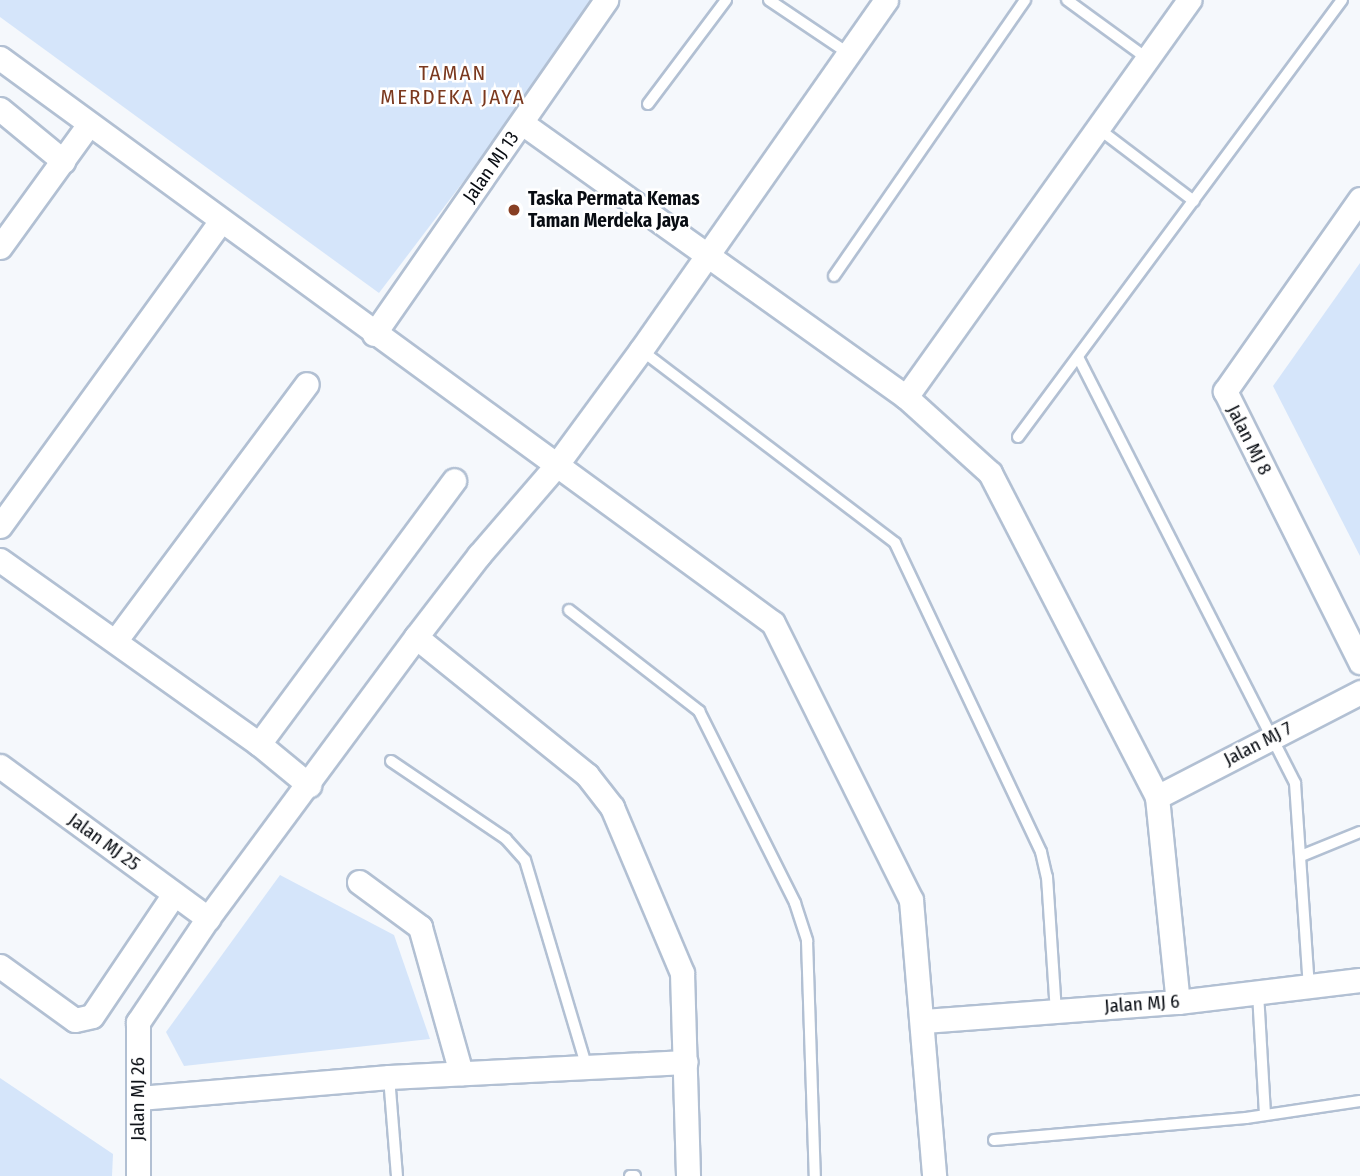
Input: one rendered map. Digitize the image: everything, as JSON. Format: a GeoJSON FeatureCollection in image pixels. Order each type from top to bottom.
{"type":"FeatureCollection","features":[{"type":"Feature","properties":{"kind":"street","name":"Jalan MJ 13"},"geometry":{"type":"LineString","coordinates":[[374,334],[606,0]]}},
{"type":"Feature","properties":{"kind":"street"},"geometry":{"type":"LineString","coordinates":[[208,918],[479,555],[555,467],[707,259],[886,0]]}},
{"type":"Feature","properties":{"kind":"street"},"geometry":{"type":"LineString","coordinates":[[906,397],[1189,0]]}},
{"type":"Feature","properties":{"kind":"street"},"geometry":{"type":"LineString","coordinates":[[0,58],[555,467],[773,623],[911,900],[924,1021],[934,1176]]}},
{"type":"Feature","properties":{"kind":"street"},"geometry":{"type":"LineString","coordinates":[[0,109],[63,161]]}},
{"type":"Feature","properties":{"kind":"street"},"geometry":{"type":"LineString","coordinates":[[522,123],[707,259],[906,397],[990,473],[1157,797],[1178,1002]]}},
{"type":"Feature","properties":{"kind":"street"},"geometry":{"type":"LineString","coordinates":[[0,247],[89,124]]}},
{"type":"Feature","properties":{"kind":"street","name":"Jalan MJ 8"},"geometry":{"type":"LineString","coordinates":[[1360,199],[1225,391],[1360,662]]}},
{"type":"Feature","properties":{"kind":"street"},"geometry":{"type":"LineString","coordinates":[[0,526],[221,221]]}},
{"type":"Feature","properties":{"kind":"street"},"geometry":{"type":"LineString","coordinates":[[116,640],[307,384]]}},
{"type":"Feature","properties":{"kind":"street"},"geometry":{"type":"LineString","coordinates":[[259,744],[454,480]]}},
{"type":"Feature","properties":{"kind":"street"},"geometry":{"type":"LineString","coordinates":[[0,559],[259,744],[309,785]]}},
{"type":"Feature","properties":{"kind":"street"},"geometry":{"type":"LineString","coordinates":[[416,637],[587,775],[611,807],[682,974],[688,1176]]}},
{"type":"Feature","properties":{"kind":"street","name":"Jalan MJ 7"},"geometry":{"type":"LineString","coordinates":[[1157,797],[1360,692]]}},
{"type":"Feature","properties":{"kind":"street","name":"Jalan MJ 25"},"geometry":{"type":"LineString","coordinates":[[0,766],[208,918]]}},
{"type":"Feature","properties":{"kind":"street"},"geometry":{"type":"LineString","coordinates":[[359,882],[420,927],[461,1073]]}},
{"type":"Feature","properties":{"kind":"street"},"geometry":{"type":"LineString","coordinates":[[0,966],[75,1020],[92,1016],[174,894]]}},
{"type":"Feature","properties":{"kind":"street","name":"Jalan MJ 26"},"geometry":{"type":"LineString","coordinates":[[138,1176],[138,1022],[208,918]]}},
{"type":"Feature","properties":{"kind":"street","name":"Jalan MJ 6"},"geometry":{"type":"LineString","coordinates":[[924,1021],[1178,1002],[1309,989],[1360,980]]}},
{"type":"Feature","properties":{"kind":"street"},"geometry":{"type":"LineString","coordinates":[[139,1098],[586,1064],[686,1062]]}},
{"type":"Feature","properties":{"kind":"lane"},"geometry":{"type":"LineString","coordinates":[[648,104],[726,0]]}},
{"type":"Feature","properties":{"kind":"lane"},"geometry":{"type":"LineString","coordinates":[[769,0],[848,53]]}},
{"type":"Feature","properties":{"kind":"lane"},"geometry":{"type":"LineString","coordinates":[[834,276],[1026,0]]}},
{"type":"Feature","properties":{"kind":"lane"},"geometry":{"type":"LineString","coordinates":[[1068,0],[1148,59]]}},
{"type":"Feature","properties":{"kind":"lane"},"geometry":{"type":"LineString","coordinates":[[1018,437],[1342,0]]}},
{"type":"Feature","properties":{"kind":"lane"},"geometry":{"type":"LineString","coordinates":[[1099,129],[1194,201]]}},
{"type":"Feature","properties":{"kind":"lane"},"geometry":{"type":"LineString","coordinates":[[641,350],[895,543],[1041,852],[1047,877],[1056,1011]]}},
{"type":"Feature","properties":{"kind":"lane"},"geometry":{"type":"LineString","coordinates":[[1077,357],[1295,783],[1309,989]]}},
{"type":"Feature","properties":{"kind":"lane"},"geometry":{"type":"LineString","coordinates":[[569,610],[699,711],[795,903],[807,941],[815,1176]]}},
{"type":"Feature","properties":{"kind":"lane"},"geometry":{"type":"LineString","coordinates":[[391,761],[506,839],[525,860],[586,1064]]}},
{"type":"Feature","properties":{"kind":"lane"},"geometry":{"type":"LineString","coordinates":[[1301,856],[1360,832]]}},
{"type":"Feature","properties":{"kind":"lane"},"geometry":{"type":"LineString","coordinates":[[1258,993],[1265,1115]]}},
{"type":"Feature","properties":{"kind":"lane"},"geometry":{"type":"LineString","coordinates":[[389,1077],[397,1176]]}},
{"type":"Feature","properties":{"kind":"lane"},"geometry":{"type":"LineString","coordinates":[[994,1140],[1265,1115],[1360,1101]]}},
{"type":"Feature","properties":{"kind":"shaded area"},"geometry":{"type":"Polygon","coordinates":[[[0,0],[601,0],[379,293],[0,17],[0,0]]]}},
{"type":"Feature","properties":{"kind":"shaded area"},"geometry":{"type":"Polygon","coordinates":[[[1360,263],[1360,556],[1273,386],[1360,263]]]}},
{"type":"Feature","properties":{"kind":"shaded area"},"geometry":{"type":"Polygon","coordinates":[[[280,875],[394,935],[430,1039],[184,1066],[166,1032],[280,875]]]}},
{"type":"Feature","properties":{"kind":"shaded area"},"geometry":{"type":"Polygon","coordinates":[[[0,1078],[113,1154],[112,1176],[0,1176],[0,1078]]]}},
{"type":"Feature","properties":{"kind":"place","name":"Taska Permata Kemas Taman Merdeka Jaya"},"geometry":{"type":"Point","coordinates":[514,210]}},
{"type":"Feature","properties":{"kind":"district","name":"TAMAN MERDEKA JAYA"},"geometry":{"type":"Point","coordinates":[453,85]}}]}
